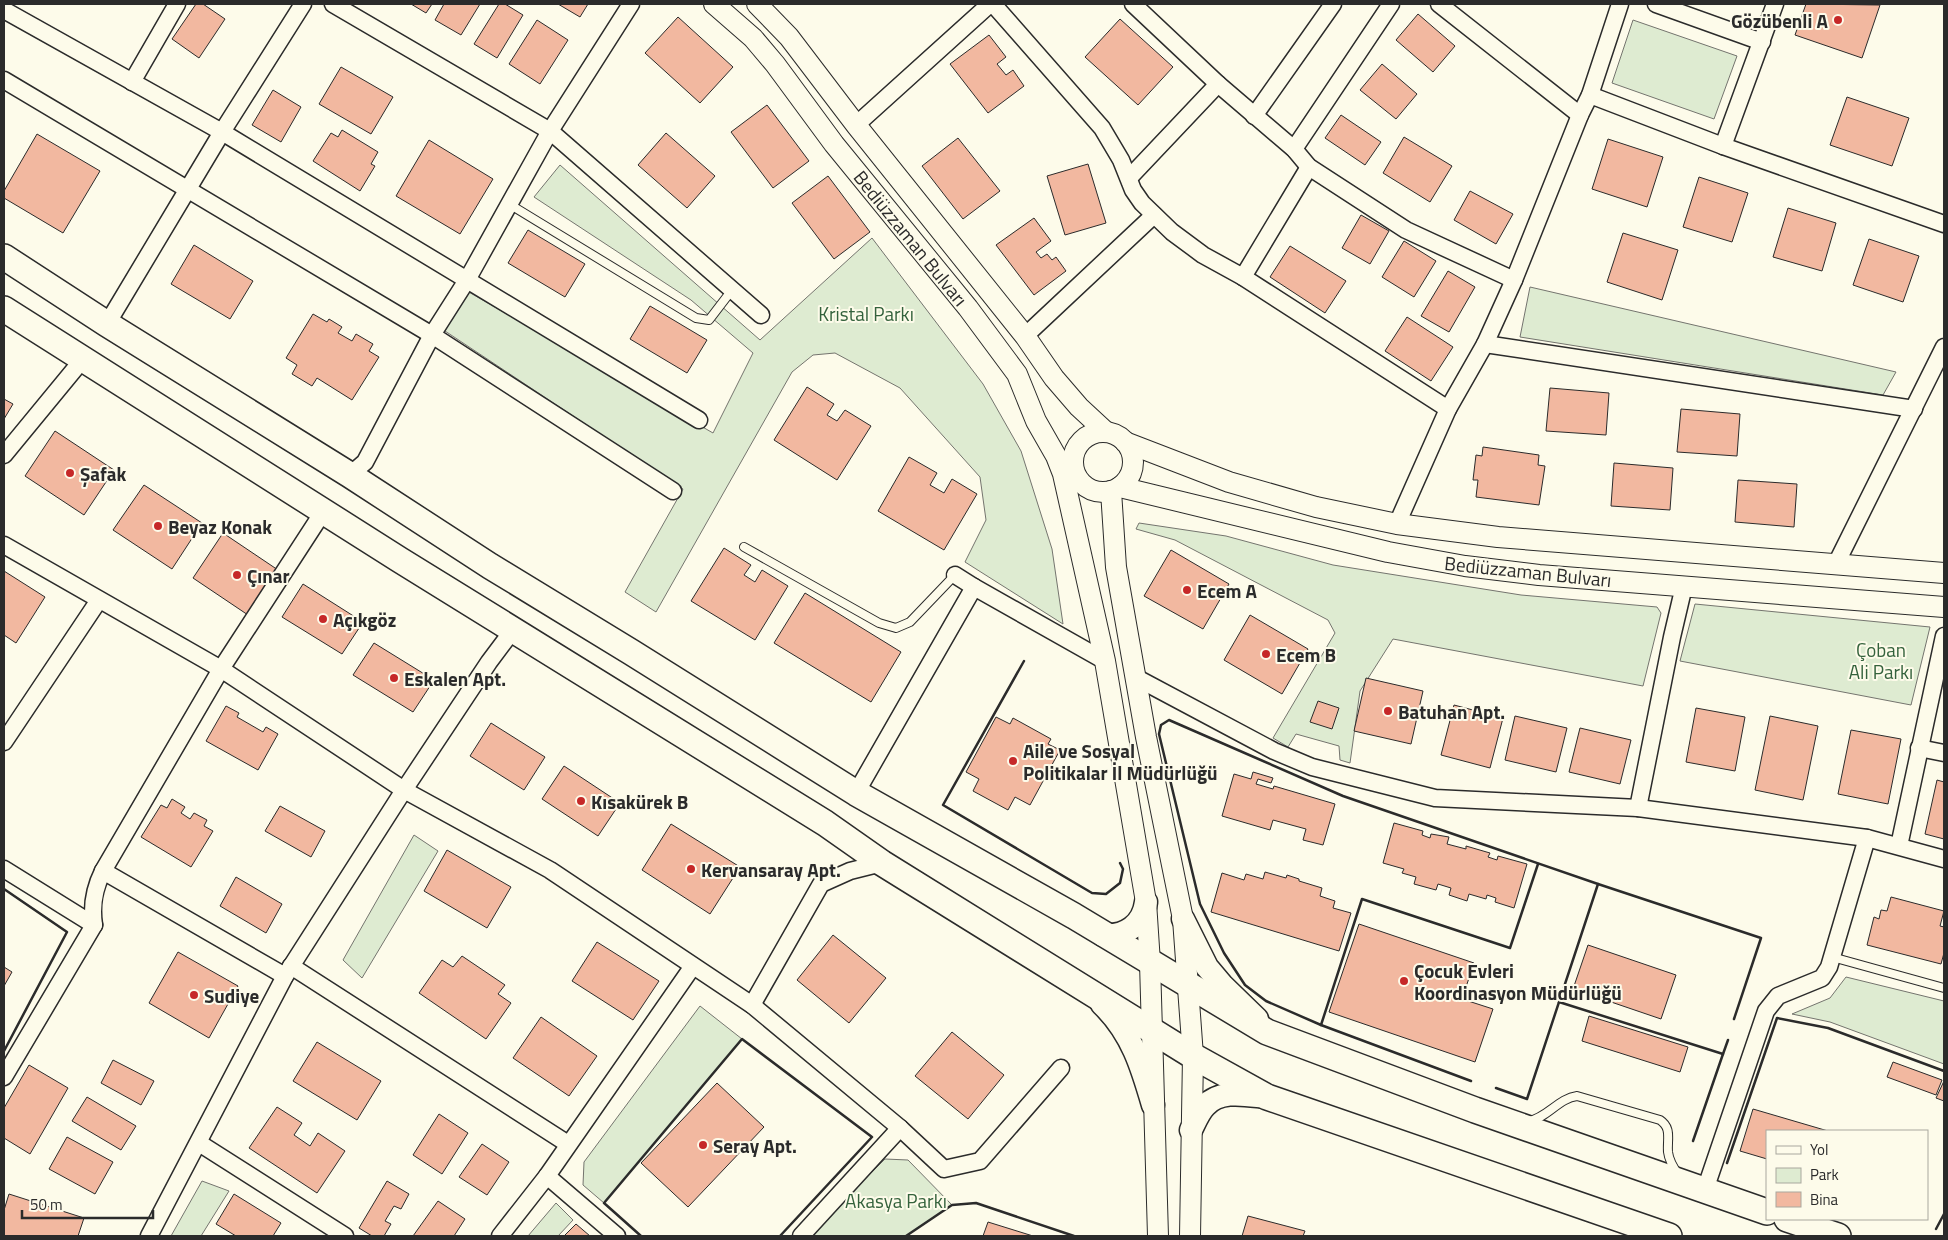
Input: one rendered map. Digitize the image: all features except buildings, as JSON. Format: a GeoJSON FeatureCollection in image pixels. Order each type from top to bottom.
{"type":"FeatureCollection","features":[{"type":"Feature","properties":{"kind":"main road"},"geometry":{"type":"LineString","coordinates":[[4,257],[107,324],[350,475],[490,566],[856,793],[1103,934],[1267,1032],[1510,1123],[1766,1212]]}},
{"type":"Feature","properties":{"kind":"main road"},"geometry":{"type":"LineString","coordinates":[[4,309],[323,512],[825,822],[882,863],[1193,1056],[1268,1097],[1669,1236]]}},
{"type":"Feature","properties":{"kind":"main road"},"geometry":{"type":"LineString","coordinates":[[1103,934],[1113,936],[1131,930],[1143,914],[1146,902]]}},
{"type":"Feature","properties":{"kind":"main road"},"geometry":{"type":"LineString","coordinates":[[1183,918],[1201,957],[1213,976],[1255,1018],[1284,1038]]}},
{"type":"Feature","properties":{"kind":"main road"},"geometry":{"type":"LineString","coordinates":[[1082,987],[1114,1015],[1131,1042],[1145,1076],[1153,1106]]}},
{"type":"Feature","properties":{"kind":"main road"},"geometry":{"type":"LineString","coordinates":[[1191,1130],[1205,1105],[1218,1097],[1232,1094],[1268,1097]]}},
{"type":"Feature","properties":{"kind":"main road"},"geometry":{"type":"LineString","coordinates":[[1790,1220],[1838,1236]]}},
{"type":"Feature","properties":{"kind":"street"},"geometry":{"type":"LineString","coordinates":[[132,82],[177,4]]}},
{"type":"Feature","properties":{"kind":"street"},"geometry":{"type":"LineString","coordinates":[[107,324],[222,132],[303,4]]}},
{"type":"Feature","properties":{"kind":"street"},"geometry":{"type":"LineString","coordinates":[[333,4],[550,130],[761,315]]}},
{"type":"Feature","properties":{"kind":"street"},"geometry":{"type":"LineString","coordinates":[[350,475],[364,462],[432,335],[467,280],[550,130],[630,4]]}},
{"type":"Feature","properties":{"kind":"street","name":"Bediüzzaman Bulvarı"},"geometry":{"type":"LineString","coordinates":[[714,4],[753,38],[775,64],[834,144],[968,308],[1017,374],[1036,421],[1056,456],[1069,498],[1104,661],[1146,902],[1150,963],[1158,1236]]}},
{"type":"Feature","properties":{"kind":"street","name":"Bediüzzaman Bulvarı"},"geometry":{"type":"LineString","coordinates":[[757,4],[785,32],[856,125],[1025,336],[1054,378],[1106,432]]}},
{"type":"Feature","properties":{"kind":"street"},"geometry":{"type":"LineString","coordinates":[[856,125],[991,4],[1102,128],[1121,160],[1133,190],[1154,215],[1172,232],[1204,255],[1243,277],[1448,409]]}},
{"type":"Feature","properties":{"kind":"street"},"geometry":{"type":"LineString","coordinates":[[1133,4],[1218,84],[1294,149],[1309,166],[1406,230],[1514,280]]}},
{"type":"Feature","properties":{"kind":"street"},"geometry":{"type":"LineString","coordinates":[[1254,116],[1333,4]]}},
{"type":"Feature","properties":{"kind":"street"},"geometry":{"type":"LineString","coordinates":[[1294,149],[1391,4]]}},
{"type":"Feature","properties":{"kind":"street"},"geometry":{"type":"LineString","coordinates":[[1439,4],[1460,10],[1580,115]]}},
{"type":"Feature","properties":{"kind":"street"},"geometry":{"type":"LineString","coordinates":[[1397,524],[1448,409],[1485,344],[1514,280],[1580,115],[1590,96],[1620,4]]}},
{"type":"Feature","properties":{"kind":"street"},"geometry":{"type":"LineString","coordinates":[[1656,4],[1762,42]]}},
{"type":"Feature","properties":{"kind":"street"},"geometry":{"type":"LineString","coordinates":[[1724,146],[1775,4]]}},
{"type":"Feature","properties":{"kind":"street"},"geometry":{"type":"LineString","coordinates":[[4,10],[222,132],[699,420]]}},
{"type":"Feature","properties":{"kind":"street"},"geometry":{"type":"LineString","coordinates":[[4,80],[432,335],[673,491]]}},
{"type":"Feature","properties":{"kind":"street"},"geometry":{"type":"LineString","coordinates":[[1129,178],[1218,84]]}},
{"type":"Feature","properties":{"kind":"street"},"geometry":{"type":"LineString","coordinates":[[1590,96],[1944,224]]}},
{"type":"Feature","properties":{"kind":"street"},"geometry":{"type":"LineString","coordinates":[[1243,277],[1309,166]]}},
{"type":"Feature","properties":{"kind":"street"},"geometry":{"type":"LineString","coordinates":[[1025,336],[1154,215]]}},
{"type":"Feature","properties":{"kind":"street"},"geometry":{"type":"LineString","coordinates":[[1485,344],[1914,409]]}},
{"type":"Feature","properties":{"kind":"street"},"geometry":{"type":"LineString","coordinates":[[1836,564],[1944,349]]}},
{"type":"Feature","properties":{"kind":"street"},"geometry":{"type":"LineString","coordinates":[[4,455],[83,359]]}},
{"type":"Feature","properties":{"kind":"street"},"geometry":{"type":"LineString","coordinates":[[1056,456],[1075,474],[1086,488],[1102,492],[1115,489],[1129,476],[1133,462],[1130,448],[1113,433],[1097,432],[1081,441],[1072,456],[1075,474]]}},
{"type":"Feature","properties":{"kind":"street","name":"Bediüzzaman Bulvarı"},"geometry":{"type":"LineString","coordinates":[[1125,442],[1229,482],[1316,507],[1397,524],[1498,536],[1944,573]]}},
{"type":"Feature","properties":{"kind":"street"},"geometry":{"type":"LineString","coordinates":[[1115,489],[1116,567],[1146,737],[1183,918],[1193,1056],[1190,1236]]}},
{"type":"Feature","properties":{"kind":"street","name":"Bediüzzaman Bulvarı"},"geometry":{"type":"LineString","coordinates":[[1115,489],[1388,552],[1465,566],[1540,575],[1944,608]]}},
{"type":"Feature","properties":{"kind":"street"},"geometry":{"type":"LineString","coordinates":[[4,1077],[94,925],[93,903],[97,883],[103,871],[221,669],[323,512]]}},
{"type":"Feature","properties":{"kind":"street"},"geometry":{"type":"LineString","coordinates":[[4,545],[221,669],[404,790],[550,870],[752,1005],[900,1128],[944,1169],[980,1161],[1061,1068]]}},
{"type":"Feature","properties":{"kind":"street"},"geometry":{"type":"LineString","coordinates":[[955,575],[1104,661]]}},
{"type":"Feature","properties":{"kind":"street"},"geometry":{"type":"LineString","coordinates":[[1638,808],[1684,586]]}},
{"type":"Feature","properties":{"kind":"street"},"geometry":{"type":"LineString","coordinates":[[856,793],[974,587]]}},
{"type":"Feature","properties":{"kind":"street"},"geometry":{"type":"LineString","coordinates":[[4,742],[99,600]]}},
{"type":"Feature","properties":{"kind":"street"},"geometry":{"type":"LineString","coordinates":[[148,1236],[199,1143],[288,971],[404,790],[489,662],[513,630]]}},
{"type":"Feature","properties":{"kind":"street"},"geometry":{"type":"LineString","coordinates":[[1899,846],[1944,636]]}},
{"type":"Feature","properties":{"kind":"street"},"geometry":{"type":"LineString","coordinates":[[1135,677],[1274,751],[1312,767],[1435,798],[1638,808],[1868,838],[1944,860]]}},
{"type":"Feature","properties":{"kind":"street"},"geometry":{"type":"LineString","coordinates":[[1919,748],[1944,753]]}},
{"type":"Feature","properties":{"kind":"street"},"geometry":{"type":"LineString","coordinates":[[1696,1187],[1766,1011],[1778,996],[1822,978],[1829,967],[1868,838]]}},
{"type":"Feature","properties":{"kind":"street"},"geometry":{"type":"LineString","coordinates":[[752,1005],[821,884],[850,871],[882,863]]}},
{"type":"Feature","properties":{"kind":"street"},"geometry":{"type":"LineString","coordinates":[[4,869],[94,925]]}},
{"type":"Feature","properties":{"kind":"street"},"geometry":{"type":"LineString","coordinates":[[103,871],[288,971],[568,1144]]}},
{"type":"Feature","properties":{"kind":"street"},"geometry":{"type":"LineString","coordinates":[[500,1236],[547,1176],[693,966]]}},
{"type":"Feature","properties":{"kind":"street"},"geometry":{"type":"LineString","coordinates":[[801,1236],[900,1128]]}},
{"type":"Feature","properties":{"kind":"street"},"geometry":{"type":"LineString","coordinates":[[199,1143],[345,1236]]}},
{"type":"Feature","properties":{"kind":"street"},"geometry":{"type":"LineString","coordinates":[[547,1176],[617,1236]]}},
{"type":"Feature","properties":{"kind":"lane"},"geometry":{"type":"LineString","coordinates":[[508,204],[696,318],[709,320],[732,290]]}},
{"type":"Feature","properties":{"kind":"lane"},"geometry":{"type":"LineString","coordinates":[[744,547],[879,623],[896,628],[910,622],[955,575]]}},
{"type":"Feature","properties":{"kind":"lane"},"geometry":{"type":"LineString","coordinates":[[1832,957],[1944,988]]}},
{"type":"Feature","properties":{"kind":"lane"},"geometry":{"type":"LineString","coordinates":[[1510,1123],[1537,1120],[1568,1098],[1577,1096],[1660,1120],[1668,1128],[1670,1161],[1676,1172],[1696,1187]]}},
{"type":"Feature","properties":{"kind":"green space"},"geometry":{"type":"Polygon","coordinates":[[[1633,20],[1737,56],[1714,119],[1612,83],[1633,20]]]}},
{"type":"Feature","properties":{"kind":"green space","name":"Kristal Parkı"},"geometry":{"type":"Polygon","coordinates":[[[560,165],[760,340],[872,238],[983,384],[1021,451],[1052,549],[1063,624],[965,562],[986,520],[980,477],[900,388],[835,353],[813,355],[792,372],[656,612],[625,592],[683,489],[442,329],[467,291],[713,433],[753,353],[691,300],[534,197],[560,165]]]}},
{"type":"Feature","properties":{"kind":"green space"},"geometry":{"type":"Polygon","coordinates":[[[1530,287],[1896,372],[1883,395],[1520,337],[1530,287]]]}},
{"type":"Feature","properties":{"kind":"green space"},"geometry":{"type":"Polygon","coordinates":[[[1139,523],[1226,536],[1333,565],[1521,595],[1657,607],[1661,613],[1643,686],[1393,639],[1360,691],[1350,763],[1340,760],[1339,746],[1296,734],[1288,747],[1273,738],[1335,633],[1328,620],[1175,540],[1136,529],[1139,523]]]}},
{"type":"Feature","properties":{"kind":"green space","name":"Çoban Ali Parkı"},"geometry":{"type":"Polygon","coordinates":[[[1695,604],[1930,627],[1911,705],[1680,661],[1695,604]]]}},
{"type":"Feature","properties":{"kind":"green space"},"geometry":{"type":"Polygon","coordinates":[[[414,835],[438,851],[362,978],[343,960],[414,835]]]}},
{"type":"Feature","properties":{"kind":"green space"},"geometry":{"type":"Polygon","coordinates":[[[1846,977],[1944,1001],[1944,1064],[1830,1022],[1792,1014],[1830,998],[1846,977]]]}},
{"type":"Feature","properties":{"kind":"green space"},"geometry":{"type":"Polygon","coordinates":[[[700,1006],[742,1039],[604,1203],[583,1185],[584,1162],[700,1006]]]}},
{"type":"Feature","properties":{"kind":"green space","name":"Akasya Parkı"},"geometry":{"type":"Polygon","coordinates":[[[885,1159],[908,1160],[952,1205],[906,1236],[808,1236],[885,1159]]]}},
{"type":"Feature","properties":{"kind":"green space"},"geometry":{"type":"Polygon","coordinates":[[[202,1181],[229,1191],[201,1236],[171,1236],[202,1181]]]}},
{"type":"Feature","properties":{"kind":"green space"},"geometry":{"type":"Polygon","coordinates":[[[556,1203],[573,1220],[558,1236],[528,1236],[556,1203]]]}},
{"type":"Feature","properties":{"kind":"wall"},"geometry":{"type":"LineString","coordinates":[[1024,661],[943,805],[1092,893],[1106,894],[1120,883],[1123,869],[1120,863]]}},
{"type":"Feature","properties":{"kind":"wall"},"geometry":{"type":"LineString","coordinates":[[1471,1081],[1321,1025],[1266,1001],[1245,985],[1224,953],[1200,904],[1159,734],[1161,725],[1169,720],[1343,796],[1598,884],[1527,1099],[1496,1088]]}},
{"type":"Feature","properties":{"kind":"wall"},"geometry":{"type":"LineString","coordinates":[[1321,1025],[1362,899],[1510,948],[1538,864]]}},
{"type":"Feature","properties":{"kind":"wall"},"geometry":{"type":"LineString","coordinates":[[1598,884],[1761,938],[1734,1019]]}},
{"type":"Feature","properties":{"kind":"wall"},"geometry":{"type":"LineString","coordinates":[[4,889],[67,932],[4,1051]]}},
{"type":"Feature","properties":{"kind":"wall"},"geometry":{"type":"LineString","coordinates":[[1559,1002],[1723,1054],[1728,1040]]}},
{"type":"Feature","properties":{"kind":"wall"},"geometry":{"type":"LineString","coordinates":[[1727,1163],[1777,1018],[1828,1028],[1944,1071]]}},
{"type":"Feature","properties":{"kind":"wall"},"geometry":{"type":"LineString","coordinates":[[641,1236],[604,1203],[742,1039],[872,1137],[780,1236]]}},
{"type":"Feature","properties":{"kind":"wall"},"geometry":{"type":"LineString","coordinates":[[1693,1141],[1723,1054]]}},
{"type":"Feature","properties":{"kind":"wall"},"geometry":{"type":"LineString","coordinates":[[906,1236],[952,1205],[976,1203],[1074,1236]]}},
{"type":"Feature","properties":{"kind":"wall"},"geometry":{"type":"LineString","coordinates":[[1936,1229],[1944,1214]]}},
{"type":"Feature","properties":{"kind":"place","name":"Gözübenli A"},"geometry":{"type":"Point","coordinates":[1838,20]}},
{"type":"Feature","properties":{"kind":"place","name":"Şafak"},"geometry":{"type":"Point","coordinates":[70,473]}},
{"type":"Feature","properties":{"kind":"place","name":"Beyaz Konak"},"geometry":{"type":"Point","coordinates":[158,526]}},
{"type":"Feature","properties":{"kind":"place","name":"Çınar"},"geometry":{"type":"Point","coordinates":[237,575]}},
{"type":"Feature","properties":{"kind":"place","name":"Ecem A"},"geometry":{"type":"Point","coordinates":[1187,590]}},
{"type":"Feature","properties":{"kind":"place","name":"Açıkgöz"},"geometry":{"type":"Point","coordinates":[323,619]}},
{"type":"Feature","properties":{"kind":"place","name":"Ecem B"},"geometry":{"type":"Point","coordinates":[1266,654]}},
{"type":"Feature","properties":{"kind":"place","name":"Eskalen Apt."},"geometry":{"type":"Point","coordinates":[394,678]}},
{"type":"Feature","properties":{"kind":"place","name":"Batuhan Apt."},"geometry":{"type":"Point","coordinates":[1388,711]}},
{"type":"Feature","properties":{"kind":"place","name":"Aile ve Sosyal Politikalar İl Müdürlüğü"},"geometry":{"type":"Point","coordinates":[1013,761]}},
{"type":"Feature","properties":{"kind":"place","name":"Kısakürek B"},"geometry":{"type":"Point","coordinates":[581,801]}},
{"type":"Feature","properties":{"kind":"place","name":"Kervansaray Apt."},"geometry":{"type":"Point","coordinates":[691,869]}},
{"type":"Feature","properties":{"kind":"place","name":"Çocuk Evleri Koordinasyon Müdürlüğü"},"geometry":{"type":"Point","coordinates":[1404,981]}},
{"type":"Feature","properties":{"kind":"place","name":"Sudiye"},"geometry":{"type":"Point","coordinates":[194,995]}},
{"type":"Feature","properties":{"kind":"place","name":"Seray Apt."},"geometry":{"type":"Point","coordinates":[703,1145]}}]}
